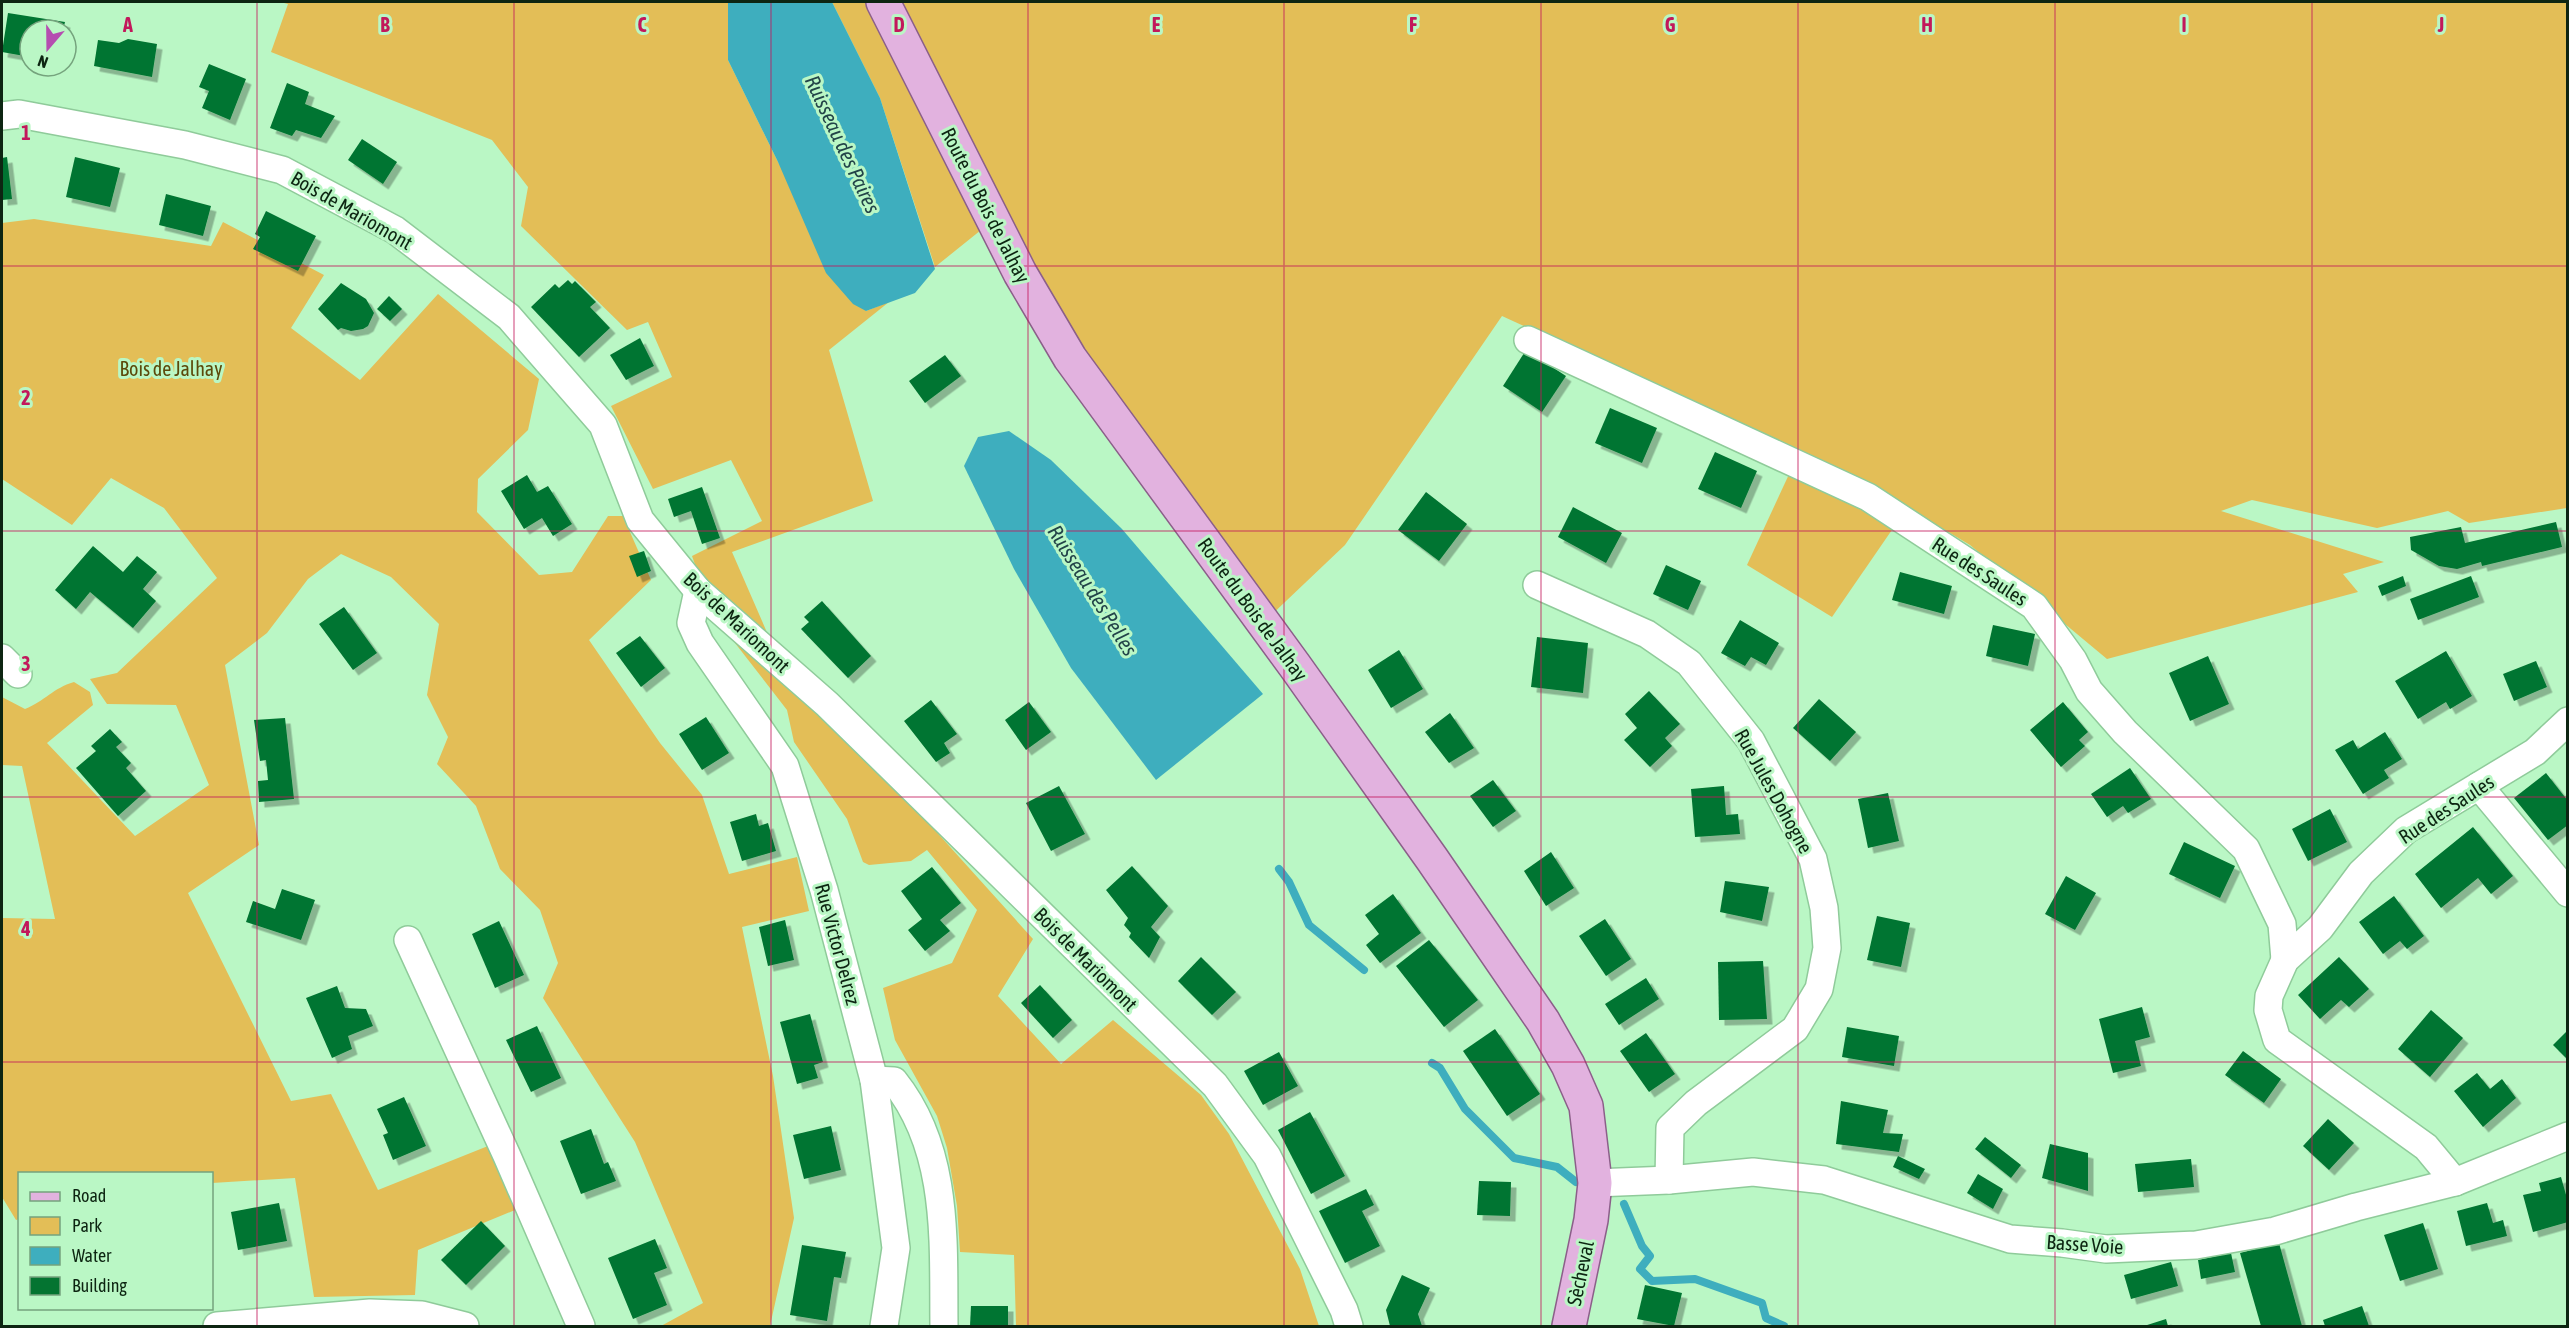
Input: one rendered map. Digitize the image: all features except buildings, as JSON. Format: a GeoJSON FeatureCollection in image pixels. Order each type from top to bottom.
{"type":"FeatureCollection","features":[{"type":"Feature","properties":{"kind":"main road","name":"Route du Bois de Jalhay"},"geometry":{"type":"LineString","coordinates":[[883,2],[1020,273],[1070,358],[1295,666],[1543,1021],[1568,1065],[1586,1106],[1593,1145],[1595,1183],[1591,1220]]}},
{"type":"Feature","properties":{"kind":"main road","name":"Sècheval"},"geometry":{"type":"LineString","coordinates":[[1569,1326],[1591,1220]]}},
{"type":"Feature","properties":{"kind":"street","name":"Bois de Mariomont"},"geometry":{"type":"LineString","coordinates":[[2,116],[19,114],[185,145],[282,170],[395,230],[509,318],[603,425],[640,520],[698,591],[827,704],[1215,1085],[1268,1156],[1344,1310],[1349,1326]]}},
{"type":"Feature","properties":{"kind":"street","name":"Rue des Saules"},"geometry":{"type":"LineString","coordinates":[[1528,340],[1868,497],[2034,606],[2073,660],[2089,691],[2125,732],[2246,849],[2282,924],[2285,960]]}},
{"type":"Feature","properties":{"kind":"street","name":"Rue Jules Dohogne"},"geometry":{"type":"LineString","coordinates":[[1537,585],[1647,634],[1689,663],[1751,741],[1813,859],[1824,908],[1827,948],[1819,989],[1795,1029],[1696,1103],[1670,1128],[1669,1180]]}},
{"type":"Feature","properties":{"kind":"street","name":"Rue Victor Delrez"},"geometry":{"type":"LineString","coordinates":[[698,591],[691,623],[700,643],[785,766],[824,890],[874,1080],[896,1248],[884,1326]]}},
{"type":"Feature","properties":{"kind":"street","name":"Rue des Saules"},"geometry":{"type":"LineString","coordinates":[[2454,1182],[2426,1147],[2277,1040],[2268,1010],[2269,996],[2285,960],[2320,928],[2361,873],[2406,830],[2535,752],[2568,721]]}},
{"type":"Feature","properties":{"kind":"street"},"geometry":{"type":"LineString","coordinates":[[2480,786],[2568,893]]}},
{"type":"Feature","properties":{"kind":"street"},"geometry":{"type":"LineString","coordinates":[[408,940],[507,1156],[581,1326]]}},
{"type":"Feature","properties":{"kind":"street"},"geometry":{"type":"LineString","coordinates":[[874,1080],[894,1081],[908,1099],[924,1132],[936,1175],[944,1258],[944,1326]]}},
{"type":"Feature","properties":{"kind":"street","name":"Basse Voie"},"geometry":{"type":"LineString","coordinates":[[1595,1183],[1669,1180],[1753,1172],[1824,1180],[2010,1239],[2106,1249],[2196,1245],[2275,1231],[2454,1182],[2568,1136]]}},
{"type":"Feature","properties":{"kind":"street"},"geometry":{"type":"LineString","coordinates":[[217,1326],[370,1313],[422,1315],[465,1326]]}},
{"type":"Feature","properties":{"kind":"green space"},"geometry":{"type":"Polygon","coordinates":[[[280,2],[728,2],[728,60],[778,162],[866,311],[889,302],[829,350],[873,501],[732,552],[789,683],[933,828],[1033,939],[998,996],[1061,1064],[1113,1020],[1201,1095],[1229,1134],[1300,1269],[1319,1326],[1016,1326],[1014,1255],[960,1252],[957,1206],[947,1148],[937,1116],[895,1040],[883,988],[952,963],[977,910],[927,850],[911,861],[869,865],[863,862],[847,819],[794,742],[787,710],[710,607],[692,556],[762,521],[731,460],[653,489],[611,406],[672,377],[648,322],[627,330],[521,226],[528,187],[492,140],[271,52],[288,4],[280,2]]]}},
{"type":"Feature","properties":{"kind":"green space"},"geometry":{"type":"Polygon","coordinates":[[[832,2],[2567,2],[2567,508],[2469,523],[2448,511],[2377,528],[2252,500],[2221,511],[2384,562],[2343,574],[2358,592],[2107,659],[1970,545],[1870,485],[1502,316],[1345,545],[1264,622],[991,222],[935,267],[880,98],[832,2]]]}},
{"type":"Feature","properties":{"kind":"green space","name":"Bois de Jalhay"},"geometry":{"type":"Polygon","coordinates":[[[34,219],[211,246],[223,222],[324,275],[291,328],[360,380],[438,294],[539,379],[528,430],[478,479],[477,512],[539,575],[572,572],[608,516],[623,516],[651,580],[589,640],[660,743],[702,795],[729,874],[797,857],[809,911],[742,927],[773,1076],[794,1218],[770,1326],[661,1326],[703,1303],[635,1142],[543,998],[558,963],[540,910],[500,869],[476,806],[437,764],[448,737],[427,695],[439,624],[391,577],[341,554],[308,579],[267,633],[225,665],[259,845],[188,893],[291,1101],[331,1094],[378,1190],[488,1146],[515,1210],[418,1250],[415,1295],[314,1297],[295,1178],[213,1183],[213,1172],[18,1172],[18,1219],[16,1220],[2,1197],[2,918],[55,919],[22,766],[2,765],[2,697],[25,709],[74,682],[90,692],[93,705],[47,743],[135,836],[209,785],[176,705],[107,704],[90,679],[117,673],[217,578],[164,508],[111,478],[72,525],[2,479],[2,223],[34,219]]]}},
{"type":"Feature","properties":{"kind":"green space"},"geometry":{"type":"Polygon","coordinates":[[[1791,470],[1896,524],[1832,617],[1747,565],[1791,470]]]}},
{"type":"Feature","properties":{"kind":"water","name":"Ruisseau des Paires"},"geometry":{"type":"Polygon","coordinates":[[[728,2],[832,2],[880,98],[935,269],[915,293],[866,311],[853,304],[826,273],[778,162],[728,60],[728,2]]]}},
{"type":"Feature","properties":{"kind":"water"},"geometry":{"type":"Polygon","coordinates":[[[1009,431],[1051,460],[1122,529],[1263,694],[1156,780],[1071,668],[1014,569],[964,466],[978,437],[1009,431]]]}},
{"type":"Feature","properties":{"kind":"waterway","name":"Ruisseau des Pelles"},"geometry":{"type":"LineString","coordinates":[[1279,869],[1289,882],[1309,925],[1364,970]]}},
{"type":"Feature","properties":{"kind":"waterway","name":"Ruisseau des Pelles"},"geometry":{"type":"LineString","coordinates":[[1432,1063],[1440,1068],[1465,1109],[1514,1158],[1557,1167],[1576,1182]]}},
{"type":"Feature","properties":{"kind":"waterway","name":"Ruisseau des Pelles"},"geometry":{"type":"LineString","coordinates":[[1624,1204],[1642,1246],[1650,1256],[1640,1269],[1652,1281],[1695,1279],[1762,1303],[1766,1318],[1784,1326]]}}]}
